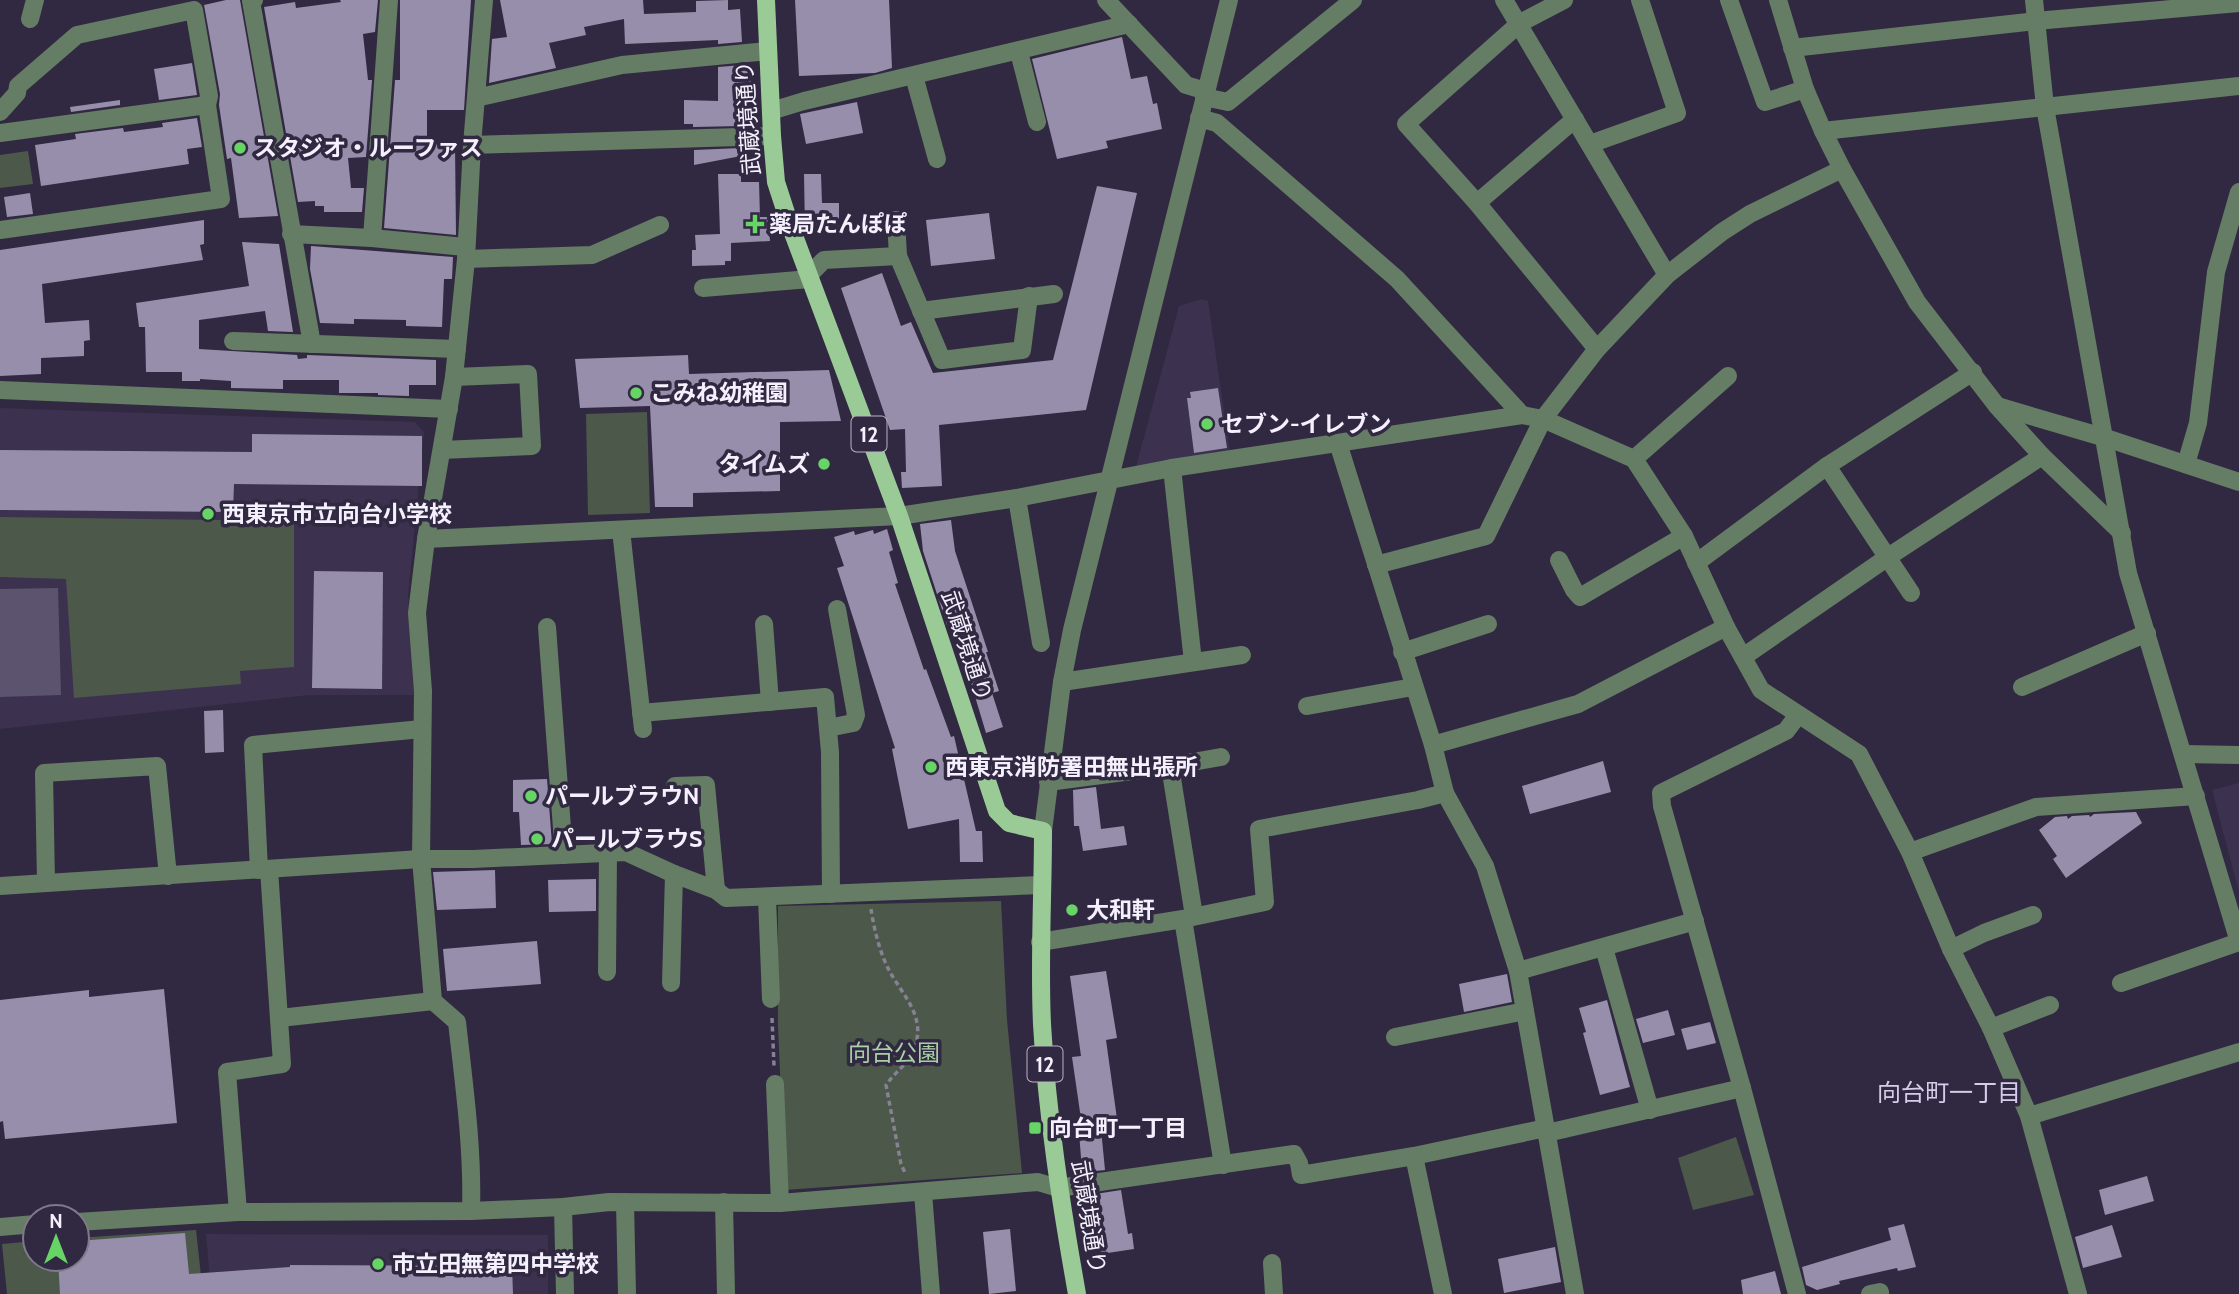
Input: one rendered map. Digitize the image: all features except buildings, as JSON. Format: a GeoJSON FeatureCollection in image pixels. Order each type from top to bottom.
{"type":"FeatureCollection","features":[{"type":"Feature","properties":{"kind":"main road","name":"武蔵境通り"},"geometry":{"type":"LineString","coordinates":[[766,0],[776,182],[899,516],[998,811],[1009,823],[1043,831],[1040,942],[1046,1076],[1058,1188],[1076,1294]]}},
{"type":"Feature","properties":{"kind":"street"},"geometry":{"type":"LineString","coordinates":[[30,19],[35,0]]}},
{"type":"Feature","properties":{"kind":"street"},"geometry":{"type":"LineString","coordinates":[[254,0],[251,1],[312,344]]}},
{"type":"Feature","properties":{"kind":"street"},"geometry":{"type":"LineString","coordinates":[[372,238],[389,0]]}},
{"type":"Feature","properties":{"kind":"street"},"geometry":{"type":"LineString","coordinates":[[471,1211],[472,1182],[457,1022],[433,1001],[421,859],[423,691],[417,613],[426,539],[454,377],[466,253],[484,0]]}},
{"type":"Feature","properties":{"kind":"street"},"geometry":{"type":"LineString","coordinates":[[1106,0],[1186,85],[1228,102],[1353,0]]}},
{"type":"Feature","properties":{"kind":"street"},"geometry":{"type":"LineString","coordinates":[[1043,831],[1062,682],[1109,480],[1229,0]]}},
{"type":"Feature","properties":{"kind":"street"},"geometry":{"type":"LineString","coordinates":[[1504,0],[1667,275]]}},
{"type":"Feature","properties":{"kind":"street"},"geometry":{"type":"LineString","coordinates":[[1564,0],[1520,23],[1406,124],[1477,203],[1597,349]]}},
{"type":"Feature","properties":{"kind":"street"},"geometry":{"type":"LineString","coordinates":[[1590,144],[1677,113],[1640,0]]}},
{"type":"Feature","properties":{"kind":"street"},"geometry":{"type":"LineString","coordinates":[[1729,0],[1765,102],[1805,89]]}},
{"type":"Feature","properties":{"kind":"street"},"geometry":{"type":"LineString","coordinates":[[1778,0],[1805,89],[1823,131],[1917,302],[1997,406],[2042,456],[2122,533]]}},
{"type":"Feature","properties":{"kind":"street"},"geometry":{"type":"LineString","coordinates":[[2034,0],[2045,107],[2128,573],[2239,942],[2121,982]]}},
{"type":"Feature","properties":{"kind":"street"},"geometry":{"type":"LineString","coordinates":[[1792,48],[2036,21],[2239,3]]}},
{"type":"Feature","properties":{"kind":"street"},"geometry":{"type":"LineString","coordinates":[[0,112],[17,93],[18,86],[77,35],[194,10],[209,96],[207,105],[221,199],[0,230]]}},
{"type":"Feature","properties":{"kind":"street"},"geometry":{"type":"LineString","coordinates":[[771,111],[1129,24]]}},
{"type":"Feature","properties":{"kind":"street"},"geometry":{"type":"LineString","coordinates":[[476,98],[622,65],[768,51]]}},
{"type":"Feature","properties":{"kind":"street"},"geometry":{"type":"LineString","coordinates":[[1019,52],[1037,122]]}},
{"type":"Feature","properties":{"kind":"street"},"geometry":{"type":"LineString","coordinates":[[914,76],[936,159]]}},
{"type":"Feature","properties":{"kind":"street"},"geometry":{"type":"LineString","coordinates":[[1823,131],[2239,86]]}},
{"type":"Feature","properties":{"kind":"street"},"geometry":{"type":"LineString","coordinates":[[0,133],[207,105]]}},
{"type":"Feature","properties":{"kind":"street"},"geometry":{"type":"LineString","coordinates":[[1199,118],[1217,123],[1396,279],[1522,415]]}},
{"type":"Feature","properties":{"kind":"street"},"geometry":{"type":"LineString","coordinates":[[1477,203],[1575,119]]}},
{"type":"Feature","properties":{"kind":"street"},"geometry":{"type":"LineString","coordinates":[[472,145],[772,136]]}},
{"type":"Feature","properties":{"kind":"street"},"geometry":{"type":"LineString","coordinates":[[1376,565],[1486,536],[1543,419],[1597,349],[1667,275],[1731,226],[1786,195],[1842,169]]}},
{"type":"Feature","properties":{"kind":"street"},"geometry":{"type":"LineString","coordinates":[[2186,464],[2197,423],[2216,272],[2239,192]]}},
{"type":"Feature","properties":{"kind":"street"},"geometry":{"type":"LineString","coordinates":[[896,220],[898,256],[942,360],[1022,350],[1029,296]]}},
{"type":"Feature","properties":{"kind":"street"},"geometry":{"type":"LineString","coordinates":[[291,234],[372,238],[466,253],[592,255],[660,225]]}},
{"type":"Feature","properties":{"kind":"street"},"geometry":{"type":"LineString","coordinates":[[703,288],[810,277],[824,260],[898,256]]}},
{"type":"Feature","properties":{"kind":"street"},"geometry":{"type":"LineString","coordinates":[[921,311],[1054,293]]}},
{"type":"Feature","properties":{"kind":"street"},"geometry":{"type":"LineString","coordinates":[[233,341],[457,349]]}},
{"type":"Feature","properties":{"kind":"street"},"geometry":{"type":"LineString","coordinates":[[1696,563],[1827,466],[1973,372]]}},
{"type":"Feature","properties":{"kind":"street"},"geometry":{"type":"LineString","coordinates":[[442,450],[532,446],[528,374],[454,377]]}},
{"type":"Feature","properties":{"kind":"street"},"geometry":{"type":"LineString","coordinates":[[1634,459],[1728,376]]}},
{"type":"Feature","properties":{"kind":"street"},"geometry":{"type":"LineString","coordinates":[[0,390],[449,409]]}},
{"type":"Feature","properties":{"kind":"street"},"geometry":{"type":"LineString","coordinates":[[1997,406],[2106,438],[2239,482]]}},
{"type":"Feature","properties":{"kind":"street"},"geometry":{"type":"LineString","coordinates":[[426,539],[899,516],[1017,498],[1172,468],[1522,415],[1543,419],[1634,459],[1684,536],[1726,626],[1761,690],[1858,754],[1910,852],[2029,1116],[2078,1294]]}},
{"type":"Feature","properties":{"kind":"street"},"geometry":{"type":"LineString","coordinates":[[1338,443],[1433,745],[1445,793],[1485,866],[1518,971],[1575,1294]]}},
{"type":"Feature","properties":{"kind":"street"},"geometry":{"type":"LineString","coordinates":[[1743,657],[2042,456]]}},
{"type":"Feature","properties":{"kind":"street"},"geometry":{"type":"LineString","coordinates":[[1827,466],[1911,593]]}},
{"type":"Feature","properties":{"kind":"street"},"geometry":{"type":"LineString","coordinates":[[1172,468],[1193,662]]}},
{"type":"Feature","properties":{"kind":"street"},"geometry":{"type":"LineString","coordinates":[[1017,498],[1041,643]]}},
{"type":"Feature","properties":{"kind":"street"},"geometry":{"type":"LineString","coordinates":[[621,530],[642,721],[770,702],[825,697],[831,894]]}},
{"type":"Feature","properties":{"kind":"street"},"geometry":{"type":"LineString","coordinates":[[1559,560],[1580,597],[1684,536]]}},
{"type":"Feature","properties":{"kind":"street"},"geometry":{"type":"LineString","coordinates":[[828,728],[848,726],[853,723],[856,715],[837,609]]}},
{"type":"Feature","properties":{"kind":"street"},"geometry":{"type":"LineString","coordinates":[[764,624],[770,702]]}},
{"type":"Feature","properties":{"kind":"street"},"geometry":{"type":"LineString","coordinates":[[1402,652],[1488,624]]}},
{"type":"Feature","properties":{"kind":"street"},"geometry":{"type":"LineString","coordinates":[[547,626],[564,855]]}},
{"type":"Feature","properties":{"kind":"street"},"geometry":{"type":"LineString","coordinates":[[1433,745],[1577,704],[1726,626]]}},
{"type":"Feature","properties":{"kind":"street"},"geometry":{"type":"LineString","coordinates":[[2022,687],[2147,633]]}},
{"type":"Feature","properties":{"kind":"street"},"geometry":{"type":"LineString","coordinates":[[1062,682],[1242,655]]}},
{"type":"Feature","properties":{"kind":"street"},"geometry":{"type":"LineString","coordinates":[[1307,706],[1413,687]]}},
{"type":"Feature","properties":{"kind":"street"},"geometry":{"type":"LineString","coordinates":[[1797,1294],[1662,806],[1661,793],[1786,731],[1798,715]]}},
{"type":"Feature","properties":{"kind":"street"},"geometry":{"type":"LineString","coordinates":[[238,1212],[227,1072],[282,1065],[280,1018],[253,744],[422,729]]}},
{"type":"Feature","properties":{"kind":"street"},"geometry":{"type":"LineString","coordinates":[[2183,754],[2239,755]]}},
{"type":"Feature","properties":{"kind":"street"},"geometry":{"type":"LineString","coordinates":[[1048,782],[1221,757]]}},
{"type":"Feature","properties":{"kind":"street"},"geometry":{"type":"LineString","coordinates":[[46,883],[44,773],[157,766],[168,876]]}},
{"type":"Feature","properties":{"kind":"street"},"geometry":{"type":"LineString","coordinates":[[1170,766],[1223,1165]]}},
{"type":"Feature","properties":{"kind":"street"},"geometry":{"type":"LineString","coordinates":[[675,786],[706,785],[716,890]]}},
{"type":"Feature","properties":{"kind":"street"},"geometry":{"type":"LineString","coordinates":[[1040,942],[1189,918],[1265,902],[1259,829],[1445,793]]}},
{"type":"Feature","properties":{"kind":"street"},"geometry":{"type":"LineString","coordinates":[[1910,852],[2036,807],[2196,796]]}},
{"type":"Feature","properties":{"kind":"street"},"geometry":{"type":"LineString","coordinates":[[607,972],[608,852]]}},
{"type":"Feature","properties":{"kind":"street"},"geometry":{"type":"LineString","coordinates":[[0,886],[421,859],[625,852],[716,890],[726,898],[1041,886]]}},
{"type":"Feature","properties":{"kind":"street"},"geometry":{"type":"LineString","coordinates":[[671,982],[674,874]]}},
{"type":"Feature","properties":{"kind":"street"},"geometry":{"type":"LineString","coordinates":[[767,898],[771,999]]}},
{"type":"Feature","properties":{"kind":"street"},"geometry":{"type":"LineString","coordinates":[[1951,948],[2033,915]]}},
{"type":"Feature","properties":{"kind":"street"},"geometry":{"type":"LineString","coordinates":[[1518,971],[1695,921]]}},
{"type":"Feature","properties":{"kind":"street"},"geometry":{"type":"LineString","coordinates":[[1604,948],[1650,1110]]}},
{"type":"Feature","properties":{"kind":"street"},"geometry":{"type":"LineString","coordinates":[[280,1018],[433,1001]]}},
{"type":"Feature","properties":{"kind":"street"},"geometry":{"type":"LineString","coordinates":[[1991,1028],[2050,1005]]}},
{"type":"Feature","properties":{"kind":"street"},"geometry":{"type":"LineString","coordinates":[[1395,1037],[1525,1011]]}},
{"type":"Feature","properties":{"kind":"street"},"geometry":{"type":"LineString","coordinates":[[2029,1116],[2239,1052]]}},
{"type":"Feature","properties":{"kind":"street"},"geometry":{"type":"LineString","coordinates":[[775,1084],[780,1203]]}},
{"type":"Feature","properties":{"kind":"street"},"geometry":{"type":"LineString","coordinates":[[91,1221],[238,1212],[471,1211],[625,1202],[780,1203],[1038,1182],[1058,1188],[1294,1154],[1301,1175],[1650,1110],[1742,1088]]}},
{"type":"Feature","properties":{"kind":"street"},"geometry":{"type":"LineString","coordinates":[[1414,1156],[1443,1294]]}},
{"type":"Feature","properties":{"kind":"street"},"geometry":{"type":"LineString","coordinates":[[918,1193],[931,1294]]}},
{"type":"Feature","properties":{"kind":"street"},"geometry":{"type":"LineString","coordinates":[[625,1202],[627,1294]]}},
{"type":"Feature","properties":{"kind":"street"},"geometry":{"type":"LineString","coordinates":[[724,1202],[726,1294]]}},
{"type":"Feature","properties":{"kind":"street"},"geometry":{"type":"LineString","coordinates":[[563,1207],[565,1294]]}},
{"type":"Feature","properties":{"kind":"street"},"geometry":{"type":"LineString","coordinates":[[0,1227],[21,1225]]}},
{"type":"Feature","properties":{"kind":"street"},"geometry":{"type":"LineString","coordinates":[[1272,1263],[1275,1294]]}},
{"type":"Feature","properties":{"kind":"street"},"geometry":{"type":"LineString","coordinates":[[1870,1294],[1880,1294]]}},
{"type":"Feature","properties":{"kind":"path"},"geometry":{"type":"LineString","coordinates":[[868,892],[873,921],[889,970],[917,1016],[914,1050],[886,1085],[901,1164],[918,1193]]}},
{"type":"Feature","properties":{"kind":"path"},"geometry":{"type":"LineString","coordinates":[[771,999],[775,1084]]}},
{"type":"Feature","properties":{"kind":"shaded area"},"geometry":{"type":"Polygon","coordinates":[[[1202,299],[1208,301],[1230,452],[1136,467],[1179,306],[1202,299]]]}},
{"type":"Feature","properties":{"kind":"shaded area","name":"西東京市立向台小学校"},"geometry":{"type":"Polygon","coordinates":[[[0,408],[415,422],[424,432],[408,596],[415,695],[309,695],[0,729],[0,408]]]}},
{"type":"Feature","properties":{"kind":"shaded area"},"geometry":{"type":"Polygon","coordinates":[[[58,588],[61,695],[0,697],[0,589],[58,588]]]}},
{"type":"Feature","properties":{"kind":"shaded area"},"geometry":{"type":"Polygon","coordinates":[[[2239,783],[2239,892],[2212,790],[2239,783]]]}},
{"type":"Feature","properties":{"kind":"shaded area","name":"市立田無第四中学校"},"geometry":{"type":"Polygon","coordinates":[[[206,1234],[548,1235],[548,1294],[211,1294],[206,1234]]]}},
{"type":"Feature","properties":{"kind":"green space"},"geometry":{"type":"Polygon","coordinates":[[[28,151],[33,184],[0,188],[0,155],[28,151]]]}},
{"type":"Feature","properties":{"kind":"green space"},"geometry":{"type":"Polygon","coordinates":[[[647,412],[650,513],[588,515],[586,414],[647,412]]]}},
{"type":"Feature","properties":{"kind":"green space"},"geometry":{"type":"Polygon","coordinates":[[[0,517],[294,521],[294,667],[240,671],[241,684],[74,698],[66,579],[0,577],[0,517]]]}},
{"type":"Feature","properties":{"kind":"green space","name":"向台公園"},"geometry":{"type":"Polygon","coordinates":[[[1001,901],[1007,1020],[1022,1173],[785,1190],[778,1026],[778,906],[1001,901]]]}},
{"type":"Feature","properties":{"kind":"green space"},"geometry":{"type":"Polygon","coordinates":[[[1736,1137],[1754,1195],[1693,1210],[1678,1158],[1736,1137]]]}},
{"type":"Feature","properties":{"kind":"green space"},"geometry":{"type":"Polygon","coordinates":[[[196,1230],[203,1294],[7,1294],[2,1244],[21,1242],[21,1273],[91,1273],[91,1237],[196,1230]]]}},
{"type":"Feature","properties":{"kind":"place","name":"スタジオ・ルーファス"},"geometry":{"type":"Point","coordinates":[240,148]}},
{"type":"Feature","properties":{"kind":"place","name":"薬局たんぽぽ"},"geometry":{"type":"Point","coordinates":[755,224]}},
{"type":"Feature","properties":{"kind":"place","name":"こみね幼稚園"},"geometry":{"type":"Point","coordinates":[636,393]}},
{"type":"Feature","properties":{"kind":"place","name":"セブン-イレブン"},"geometry":{"type":"Point","coordinates":[1207,424]}},
{"type":"Feature","properties":{"kind":"place","name":"タイムズ"},"geometry":{"type":"Point","coordinates":[824,464]}},
{"type":"Feature","properties":{"kind":"place","name":"西東京市立向台小学校"},"geometry":{"type":"Point","coordinates":[208,514]}},
{"type":"Feature","properties":{"kind":"place","name":"西東京消防署田無出張所"},"geometry":{"type":"Point","coordinates":[931,767]}},
{"type":"Feature","properties":{"kind":"place","name":"パールブラウN"},"geometry":{"type":"Point","coordinates":[531,796]}},
{"type":"Feature","properties":{"kind":"place","name":"パールブラウS"},"geometry":{"type":"Point","coordinates":[537,839]}},
{"type":"Feature","properties":{"kind":"place","name":"大和軒"},"geometry":{"type":"Point","coordinates":[1072,910]}},
{"type":"Feature","properties":{"kind":"place","name":"向台町一丁目"},"geometry":{"type":"Point","coordinates":[1035,1128]}},
{"type":"Feature","properties":{"kind":"place","name":"市立田無第四中学校"},"geometry":{"type":"Point","coordinates":[378,1264]}},
{"type":"Feature","properties":{"kind":"district","name":"向台町一丁目"},"geometry":{"type":"Point","coordinates":[1949,1092]}}]}
